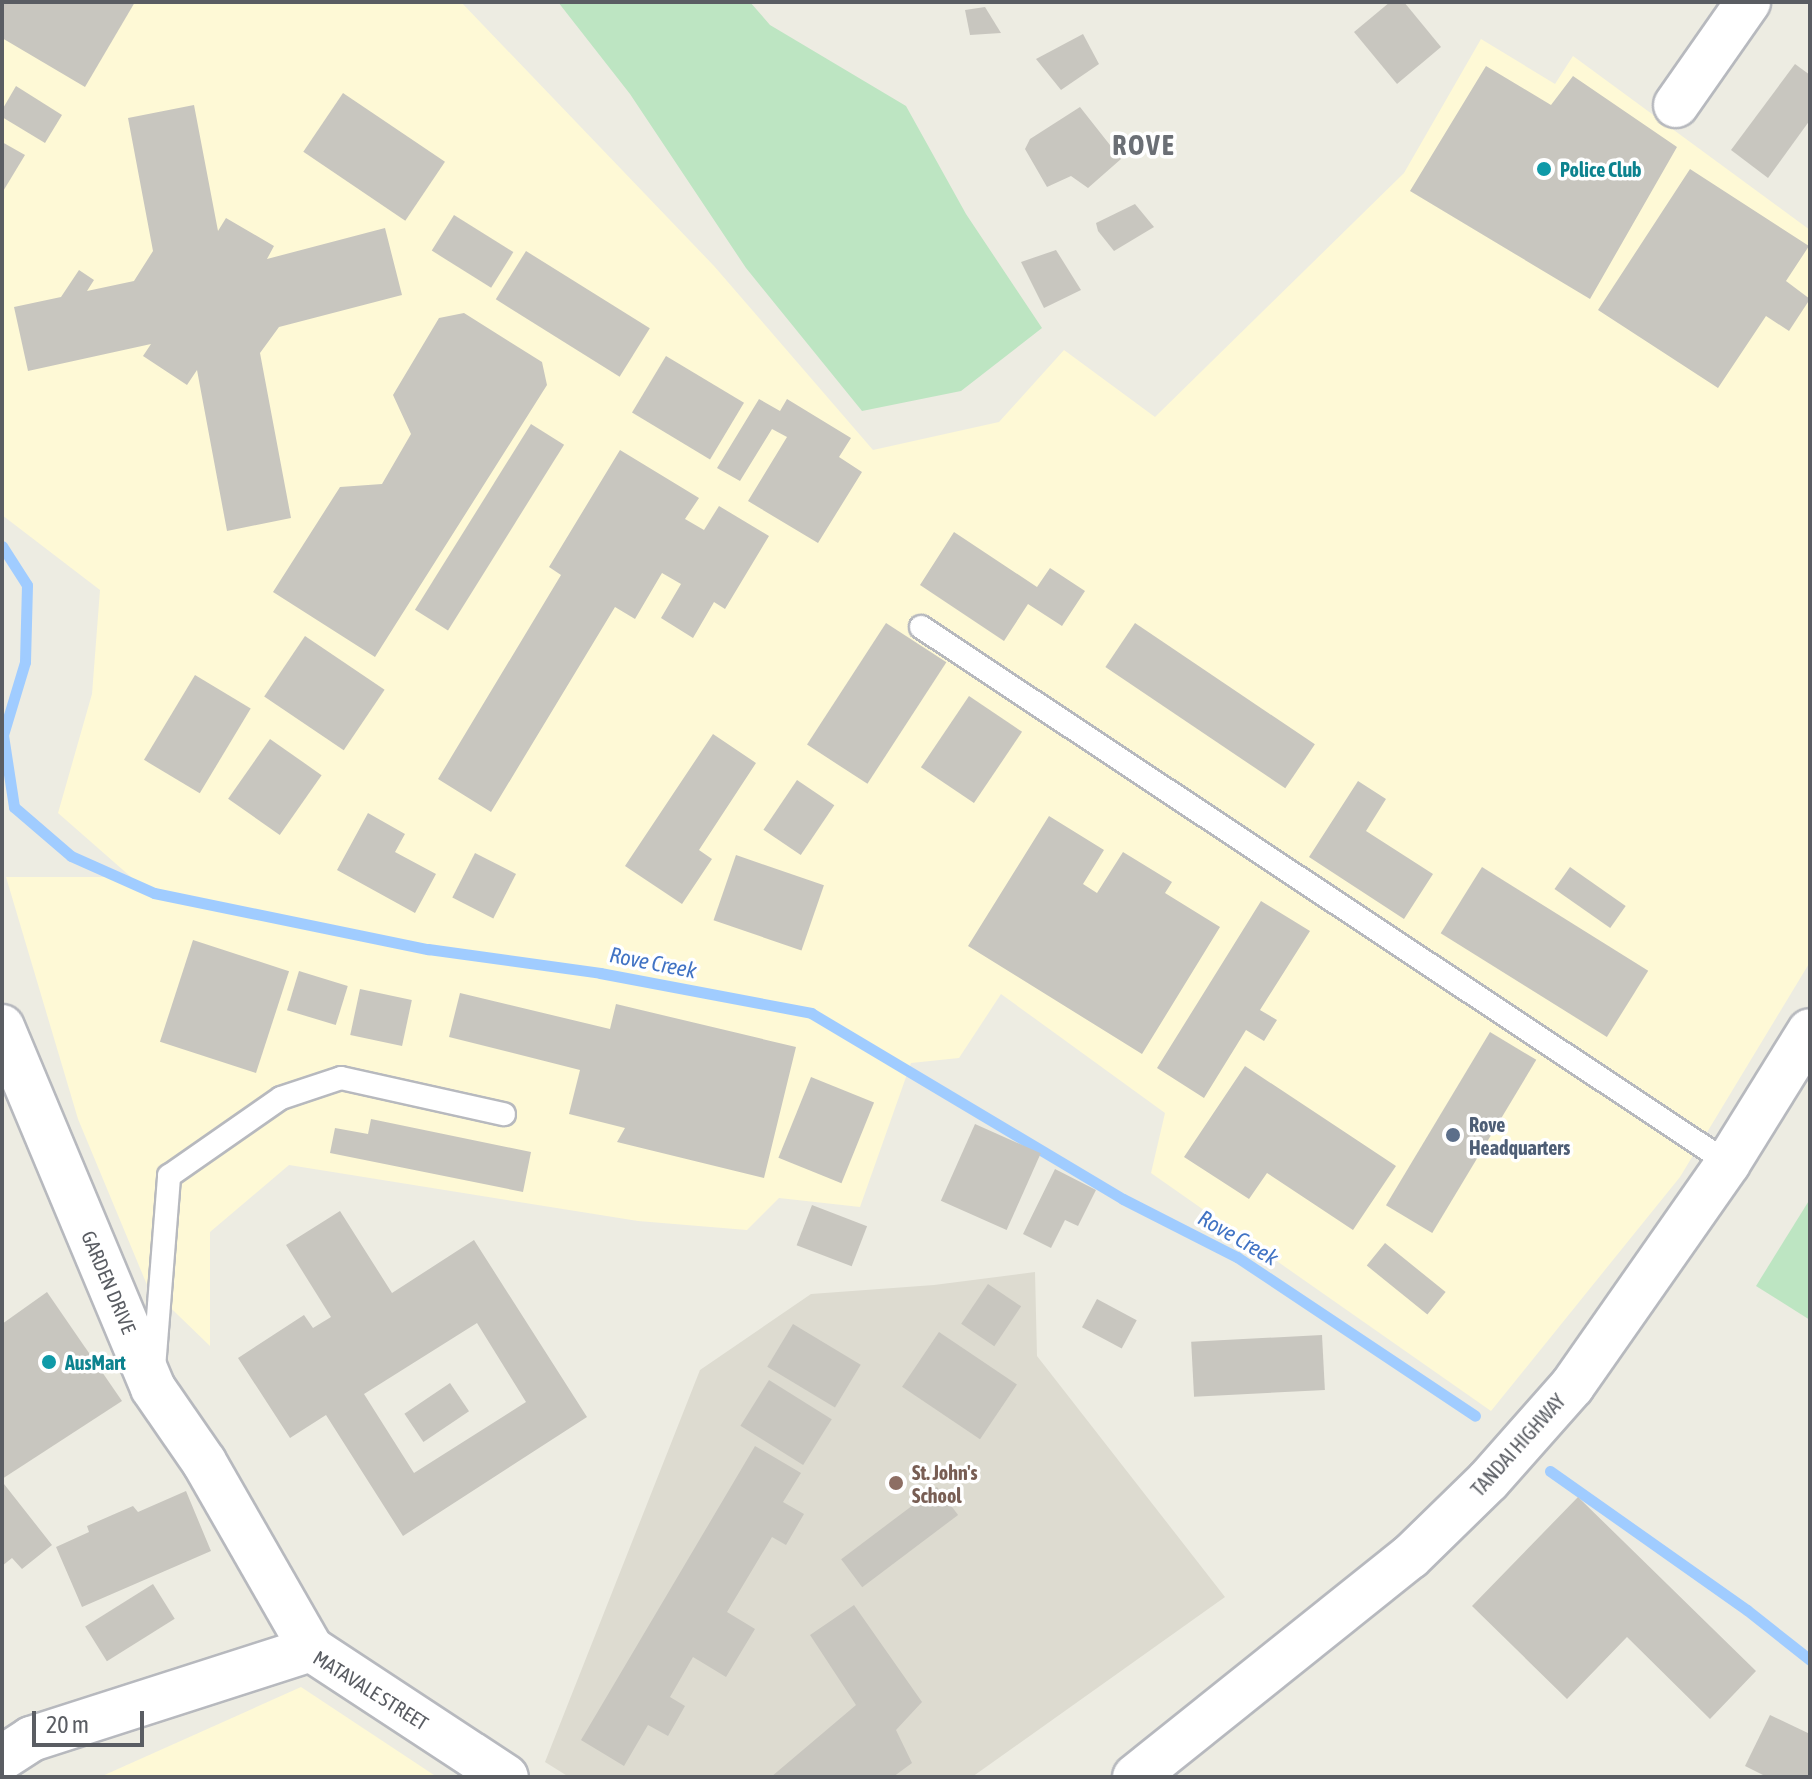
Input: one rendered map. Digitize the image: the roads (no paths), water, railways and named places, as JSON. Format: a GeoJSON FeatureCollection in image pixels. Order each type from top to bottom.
{"type":"FeatureCollection","features":[{"type":"Feature","properties":{"kind":"street"},"geometry":{"type":"LineString","coordinates":[[1676,105],[1748,2]]}},
{"type":"Feature","properties":{"kind":"street","name":"GARDEN DRIVE"},"geometry":{"type":"LineString","coordinates":[[2,1027],[153,1388],[204,1462],[311,1649]]}},
{"type":"Feature","properties":{"kind":"street","name":"TANDAI HIGHWAY"},"geometry":{"type":"LineString","coordinates":[[1135,1777],[1410,1557],[1488,1481],[1572,1386],[1728,1163],[1810,1031]]}},
{"type":"Feature","properties":{"kind":"street","name":"MATAVALE STREET"},"geometry":{"type":"LineString","coordinates":[[2,1758],[31,1739],[311,1649],[506,1777]]}},
{"type":"Feature","properties":{"kind":"lane"},"geometry":{"type":"LineString","coordinates":[[921,627],[1728,1163]]}},
{"type":"Feature","properties":{"kind":"lane"},"geometry":{"type":"LineString","coordinates":[[153,1388],[169,1176],[281,1098],[341,1078],[504,1114]]}},
{"type":"Feature","properties":{"kind":"waterway","name":"Rove Creek"},"geometry":{"type":"LineString","coordinates":[[2,546],[27,585],[25,662],[3,735],[14,807],[71,856],[154,893],[428,949],[600,973],[811,1013],[1123,1199],[1237,1257],[1475,1416]]}},
{"type":"Feature","properties":{"kind":"waterway","name":"Rove Creek"},"geometry":{"type":"LineString","coordinates":[[1550,1471],[1747,1610],[1810,1660]]}},
{"type":"Feature","properties":{"kind":"place","name":"Police Club"},"geometry":{"type":"Point","coordinates":[1544,169]}},
{"type":"Feature","properties":{"kind":"place","name":"Rove Headquarters"},"geometry":{"type":"Point","coordinates":[1453,1135]}},
{"type":"Feature","properties":{"kind":"place","name":"AusMart"},"geometry":{"type":"Point","coordinates":[49,1362]}},
{"type":"Feature","properties":{"kind":"place","name":"St. John's School"},"geometry":{"type":"Point","coordinates":[896,1483]}},
{"type":"Feature","properties":{"kind":"district","name":"ROVE"},"geometry":{"type":"Point","coordinates":[1144,145]}}]}
